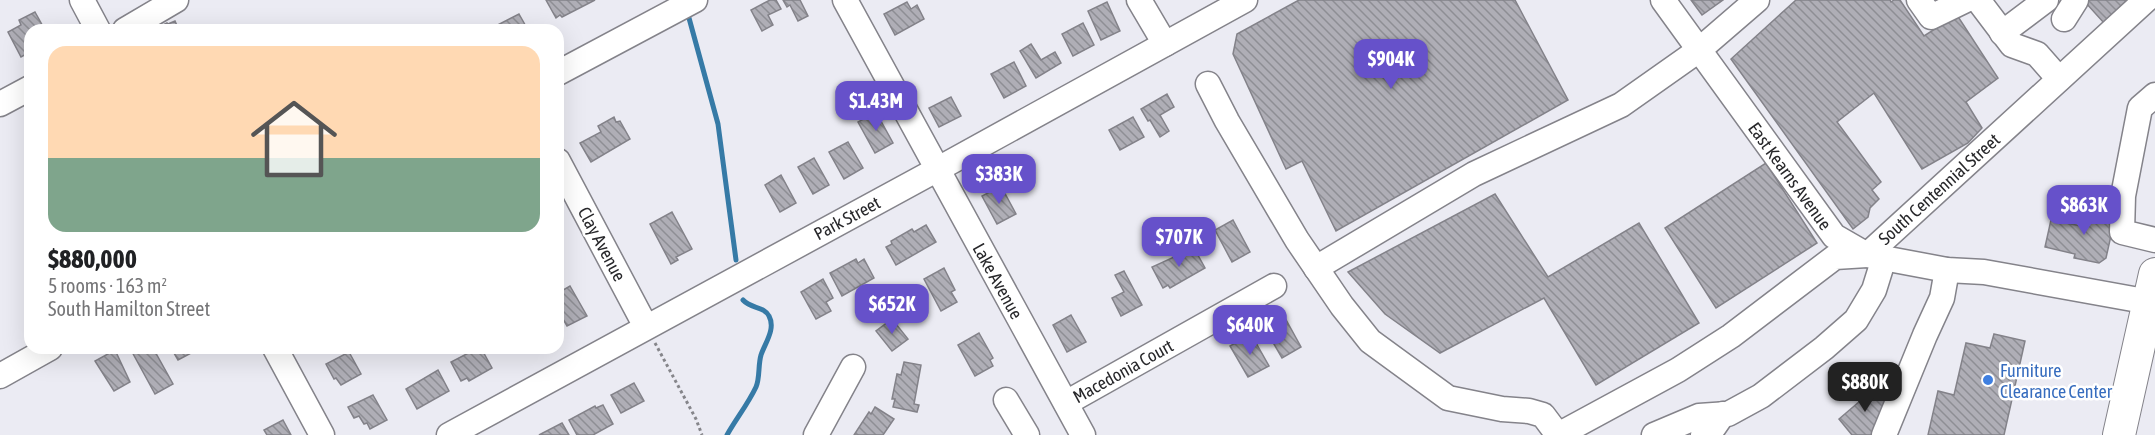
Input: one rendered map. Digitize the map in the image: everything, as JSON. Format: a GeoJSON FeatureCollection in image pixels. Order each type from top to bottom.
{"type":"FeatureCollection","features":[{"type":"Feature","properties":{"kind":"main road"},"geometry":{"type":"LineString","coordinates":[[2119,435],[2153,293]]}},
{"type":"Feature","properties":{"kind":"street"},"geometry":{"type":"LineString","coordinates":[[82,0],[95,24]]}},
{"type":"Feature","properties":{"kind":"street"},"geometry":{"type":"LineString","coordinates":[[135,24],[176,0]]}},
{"type":"Feature","properties":{"kind":"street"},"geometry":{"type":"LineString","coordinates":[[564,70],[695,0]]}},
{"type":"Feature","properties":{"kind":"street","name":"Lake Avenue"},"geometry":{"type":"LineString","coordinates":[[846,0],[1083,435]]}},
{"type":"Feature","properties":{"kind":"street"},"geometry":{"type":"LineString","coordinates":[[1139,0],[1165,44]]}},
{"type":"Feature","properties":{"kind":"street","name":"Park Street"},"geometry":{"type":"LineString","coordinates":[[449,435],[1245,0]]}},
{"type":"Feature","properties":{"kind":"street","name":"East Kearns Avenue"},"geometry":{"type":"LineString","coordinates":[[1662,0],[1834,236],[1876,257],[1947,270],[1984,272],[2153,293]]}},
{"type":"Feature","properties":{"kind":"street"},"geometry":{"type":"LineString","coordinates":[[1316,268],[1474,174],[1621,105],[1699,50],[1757,0]]}},
{"type":"Feature","properties":{"kind":"street"},"geometry":{"type":"LineString","coordinates":[[1919,0],[1931,17],[1966,0]]}},
{"type":"Feature","properties":{"kind":"street"},"geometry":{"type":"LineString","coordinates":[[1978,0],[2012,45],[2037,54],[2059,79]]}},
{"type":"Feature","properties":{"kind":"street","name":"South Centennial Street"},"geometry":{"type":"LineString","coordinates":[[1560,435],[1696,358],[1777,302],[1835,257],[1876,257],[2059,79],[2146,0]]}},
{"type":"Feature","properties":{"kind":"street"},"geometry":{"type":"LineString","coordinates":[[2002,33],[2039,2]]}},
{"type":"Feature","properties":{"kind":"street"},"geometry":{"type":"LineString","coordinates":[[1208,84],[1227,121],[1297,240],[1342,306],[1370,341],[1448,398],[1543,415],[1560,435]]}},
{"type":"Feature","properties":{"kind":"street"},"geometry":{"type":"LineString","coordinates":[[0,104],[24,91]]}},
{"type":"Feature","properties":{"kind":"street"},"geometry":{"type":"LineString","coordinates":[[2155,94],[2140,108],[2123,196],[2122,232],[2155,240]]}},
{"type":"Feature","properties":{"kind":"street","name":"Clay Avenue"},"geometry":{"type":"LineString","coordinates":[[564,172],[646,327]]}},
{"type":"Feature","properties":{"kind":"street"},"geometry":{"type":"LineString","coordinates":[[1654,435],[1699,416],[1724,414],[1761,396],[1824,348],[1856,320],[1875,290],[1876,257]]}},
{"type":"Feature","properties":{"kind":"street"},"geometry":{"type":"LineString","coordinates":[[1888,434],[1925,335],[1942,298],[1947,270]]}},
{"type":"Feature","properties":{"kind":"street","name":"Macedonia Court"},"geometry":{"type":"LineString","coordinates":[[1066,403],[1274,286]]}},
{"type":"Feature","properties":{"kind":"street"},"geometry":{"type":"LineString","coordinates":[[0,376],[39,354]]}},
{"type":"Feature","properties":{"kind":"street"},"geometry":{"type":"LineString","coordinates":[[278,354],[322,435]]}},
{"type":"Feature","properties":{"kind":"street"},"geometry":{"type":"LineString","coordinates":[[816,435],[853,367]]}},
{"type":"Feature","properties":{"kind":"street"},"geometry":{"type":"LineString","coordinates":[[1006,400],[1027,435]]}},
{"type":"Feature","properties":{"kind":"street"},"geometry":{"type":"LineString","coordinates":[[1702,435],[1714,427],[1724,414]]}},
{"type":"Feature","properties":{"kind":"path"},"geometry":{"type":"LineString","coordinates":[[646,327],[696,419],[702,435]]}},
{"type":"Feature","properties":{"kind":"building"},"geometry":{"type":"Polygon","coordinates":[[[546,0],[595,0],[556,18],[546,0]]]}},
{"type":"Feature","properties":{"kind":"building"},"geometry":{"type":"Polygon","coordinates":[[[770,0],[776,0],[781,9],[768,15],[773,25],[762,31],[751,10],[770,0]]]}},
{"type":"Feature","properties":{"kind":"building"},"geometry":{"type":"Polygon","coordinates":[[[783,0],[800,0],[808,16],[798,21],[790,5],[787,7],[783,0]]]}},
{"type":"Feature","properties":{"kind":"building"},"geometry":{"type":"Polygon","coordinates":[[[1299,0],[1515,0],[1568,100],[1336,231],[1302,161],[1286,169],[1233,54],[1237,34],[1299,0]]]}},
{"type":"Feature","properties":{"kind":"building"},"geometry":{"type":"Polygon","coordinates":[[[1691,0],[1723,0],[1702,15],[1691,0]]]}},
{"type":"Feature","properties":{"kind":"building"},"geometry":{"type":"Polygon","coordinates":[[[1796,0],[1890,0],[1891,2],[1900,0],[1924,36],[1957,15],[1998,78],[1966,102],[1982,128],[1968,143],[1922,169],[1874,93],[1837,122],[1881,182],[1872,190],[1879,199],[1870,208],[1868,217],[1853,229],[1731,59],[1796,0]]]}},
{"type":"Feature","properties":{"kind":"building"},"geometry":{"type":"Polygon","coordinates":[[[2086,0],[2128,0],[2104,23],[2085,2],[2086,0]]]}},
{"type":"Feature","properties":{"kind":"building"},"geometry":{"type":"Polygon","coordinates":[[[907,2],[911,9],[917,5],[924,19],[895,35],[884,14],[907,2]]]}},
{"type":"Feature","properties":{"kind":"building"},"geometry":{"type":"Polygon","coordinates":[[[1107,2],[1120,31],[1101,40],[1088,11],[1107,2]]]}},
{"type":"Feature","properties":{"kind":"building"},"geometry":{"type":"Polygon","coordinates":[[[35,12],[42,24],[24,24],[24,55],[21,57],[8,32],[21,25],[19,20],[35,12]]]}},
{"type":"Feature","properties":{"kind":"building"},"geometry":{"type":"Polygon","coordinates":[[[519,14],[525,24],[500,24],[519,14]]]}},
{"type":"Feature","properties":{"kind":"building"},"geometry":{"type":"Polygon","coordinates":[[[1083,23],[1094,45],[1073,56],[1062,34],[1083,23]]]}},
{"type":"Feature","properties":{"kind":"building"},"geometry":{"type":"Polygon","coordinates":[[[1031,44],[1041,60],[1055,52],[1061,63],[1036,78],[1020,51],[1031,44]]]}},
{"type":"Feature","properties":{"kind":"building"},"geometry":{"type":"Polygon","coordinates":[[[1014,62],[1026,86],[1004,98],[991,74],[1014,62]]]}},
{"type":"Feature","properties":{"kind":"building"},"geometry":{"type":"Polygon","coordinates":[[[1167,94],[1174,107],[1160,115],[1169,131],[1160,137],[1141,109],[1167,94]]]}},
{"type":"Feature","properties":{"kind":"building"},"geometry":{"type":"Polygon","coordinates":[[[951,97],[961,116],[939,127],[929,108],[951,97]]]}},
{"type":"Feature","properties":{"kind":"building"},"geometry":{"type":"Polygon","coordinates":[[[876,112],[893,143],[875,153],[858,122],[876,112]]]}},
{"type":"Feature","properties":{"kind":"building"},"geometry":{"type":"Polygon","coordinates":[[[614,117],[616,122],[620,121],[630,139],[591,162],[580,143],[601,132],[598,126],[614,117]]]}},
{"type":"Feature","properties":{"kind":"building"},"geometry":{"type":"Polygon","coordinates":[[[1133,117],[1144,137],[1120,150],[1109,130],[1133,117]]]}},
{"type":"Feature","properties":{"kind":"building"},"geometry":{"type":"Polygon","coordinates":[[[848,142],[863,168],[844,179],[829,152],[848,142]]]}},
{"type":"Feature","properties":{"kind":"building"},"geometry":{"type":"Polygon","coordinates":[[[814,158],[829,185],[813,194],[798,167],[814,158]]]}},
{"type":"Feature","properties":{"kind":"building"},"geometry":{"type":"Polygon","coordinates":[[[1766,163],[1817,243],[1716,308],[1665,228],[1766,163]]]}},
{"type":"Feature","properties":{"kind":"building"},"geometry":{"type":"Polygon","coordinates":[[[781,175],[796,203],[780,212],[765,185],[781,175]]]}},
{"type":"Feature","properties":{"kind":"building"},"geometry":{"type":"Polygon","coordinates":[[[1001,186],[1016,214],[997,224],[982,196],[1001,186]]]}},
{"type":"Feature","properties":{"kind":"building"},"geometry":{"type":"Polygon","coordinates":[[[1495,194],[1548,277],[1639,223],[1699,323],[1596,385],[1544,298],[1440,353],[1385,314],[1348,272],[1495,194]]]}},
{"type":"Feature","properties":{"kind":"building"},"geometry":{"type":"Polygon","coordinates":[[[2085,206],[2116,213],[2106,258],[2099,263],[2074,258],[2075,254],[2045,247],[2051,220],[2081,226],[2085,206]]]}},
{"type":"Feature","properties":{"kind":"building"},"geometry":{"type":"Polygon","coordinates":[[[672,212],[692,249],[676,257],[678,260],[671,264],[650,224],[672,212]]]}},
{"type":"Feature","properties":{"kind":"building"},"geometry":{"type":"Polygon","coordinates":[[[1233,220],[1250,252],[1232,262],[1215,230],[1233,220]]]}},
{"type":"Feature","properties":{"kind":"building"},"geometry":{"type":"Polygon","coordinates":[[[926,225],[936,242],[896,265],[886,247],[892,244],[891,241],[912,229],[914,232],[926,225]]]}},
{"type":"Feature","properties":{"kind":"building"},"geometry":{"type":"Polygon","coordinates":[[[1194,248],[1205,268],[1170,288],[1168,285],[1163,288],[1152,267],[1194,248]]]}},
{"type":"Feature","properties":{"kind":"building"},"geometry":{"type":"Polygon","coordinates":[[[856,259],[858,263],[864,259],[874,278],[842,296],[830,273],[856,259]]]}},
{"type":"Feature","properties":{"kind":"building"},"geometry":{"type":"Polygon","coordinates":[[[944,268],[955,290],[951,292],[957,302],[941,311],[924,279],[944,268]]]}},
{"type":"Feature","properties":{"kind":"building"},"geometry":{"type":"Polygon","coordinates":[[[1124,271],[1142,305],[1121,316],[1112,298],[1124,292],[1115,275],[1124,271]]]}},
{"type":"Feature","properties":{"kind":"building"},"geometry":{"type":"Polygon","coordinates":[[[823,279],[833,298],[826,302],[831,311],[816,319],[801,292],[823,279]]]}},
{"type":"Feature","properties":{"kind":"building"},"geometry":{"type":"Polygon","coordinates":[[[570,286],[587,316],[567,326],[564,321],[564,290],[570,286]]]}},
{"type":"Feature","properties":{"kind":"building"},"geometry":{"type":"Polygon","coordinates":[[[1071,315],[1086,342],[1067,352],[1053,325],[1071,315]]]}},
{"type":"Feature","properties":{"kind":"building"},"geometry":{"type":"Polygon","coordinates":[[[1284,316],[1301,347],[1282,358],[1264,327],[1284,316]]]}},
{"type":"Feature","properties":{"kind":"building"},"geometry":{"type":"Polygon","coordinates":[[[892,319],[908,339],[892,351],[876,331],[892,319]]]}},
{"type":"Feature","properties":{"kind":"building"},"geometry":{"type":"Polygon","coordinates":[[[979,333],[993,358],[990,360],[993,366],[975,376],[958,345],[979,333]]]}},
{"type":"Feature","properties":{"kind":"building"},"geometry":{"type":"Polygon","coordinates":[[[1251,334],[1269,366],[1248,377],[1230,346],[1251,334]]]}},
{"type":"Feature","properties":{"kind":"building"},"geometry":{"type":"Polygon","coordinates":[[[1994,334],[2025,341],[2004,435],[1928,435],[1938,391],[1954,395],[1966,343],[1990,348],[1994,334]]]}},
{"type":"Feature","properties":{"kind":"building"},"geometry":{"type":"Polygon","coordinates":[[[108,354],[117,354],[130,382],[114,391],[95,361],[108,354]]]}},
{"type":"Feature","properties":{"kind":"building"},"geometry":{"type":"Polygon","coordinates":[[[133,354],[156,354],[173,384],[155,394],[133,354]]]}},
{"type":"Feature","properties":{"kind":"building"},"geometry":{"type":"Polygon","coordinates":[[[174,354],[189,354],[178,360],[174,354]]]}},
{"type":"Feature","properties":{"kind":"building"},"geometry":{"type":"Polygon","coordinates":[[[345,354],[350,354],[361,374],[341,385],[336,378],[334,379],[326,364],[345,354]]]}},
{"type":"Feature","properties":{"kind":"building"},"geometry":{"type":"Polygon","coordinates":[[[466,354],[484,354],[492,368],[469,381],[467,378],[461,381],[451,362],[466,354]]]}},
{"type":"Feature","properties":{"kind":"building"},"geometry":{"type":"Polygon","coordinates":[[[904,362],[921,365],[914,404],[919,405],[917,412],[893,407],[895,399],[892,399],[897,374],[901,375],[904,362]]]}},
{"type":"Feature","properties":{"kind":"building"},"geometry":{"type":"Polygon","coordinates":[[[438,370],[449,391],[417,409],[406,389],[438,370]]]}},
{"type":"Feature","properties":{"kind":"building"},"geometry":{"type":"Polygon","coordinates":[[[634,383],[644,401],[621,413],[611,395],[634,383]]]}},
{"type":"Feature","properties":{"kind":"building"},"geometry":{"type":"Polygon","coordinates":[[[1880,384],[1887,396],[1872,435],[1852,435],[1839,419],[1880,384]]]}},
{"type":"Feature","properties":{"kind":"building"},"geometry":{"type":"Polygon","coordinates":[[[373,395],[387,420],[370,429],[359,416],[354,418],[348,407],[373,395]]]}},
{"type":"Feature","properties":{"kind":"building"},"geometry":{"type":"Polygon","coordinates":[[[603,405],[613,424],[593,435],[577,435],[569,420],[595,406],[596,408],[603,405]]]}},
{"type":"Feature","properties":{"kind":"building"},"geometry":{"type":"Polygon","coordinates":[[[875,407],[894,419],[883,435],[854,435],[869,412],[871,414],[875,407]]]}},
{"type":"Feature","properties":{"kind":"building"},"geometry":{"type":"Polygon","coordinates":[[[283,420],[291,435],[267,435],[264,430],[283,420]]]}},
{"type":"Feature","properties":{"kind":"building"},"geometry":{"type":"Polygon","coordinates":[[[562,423],[569,435],[539,435],[562,423]]]}},
{"type":"Feature","properties":{"kind":"waterway"},"geometry":{"type":"LineString","coordinates":[[689,18],[718,124],[736,260]]}},
{"type":"Feature","properties":{"kind":"waterway"},"geometry":{"type":"LineString","coordinates":[[727,435],[756,387],[761,355],[771,326],[767,313],[743,300]]}},
{"type":"Feature","properties":{"kind":"place","name":"Furniture Clearance Center"},"geometry":{"type":"Point","coordinates":[1988,380]}}]}
